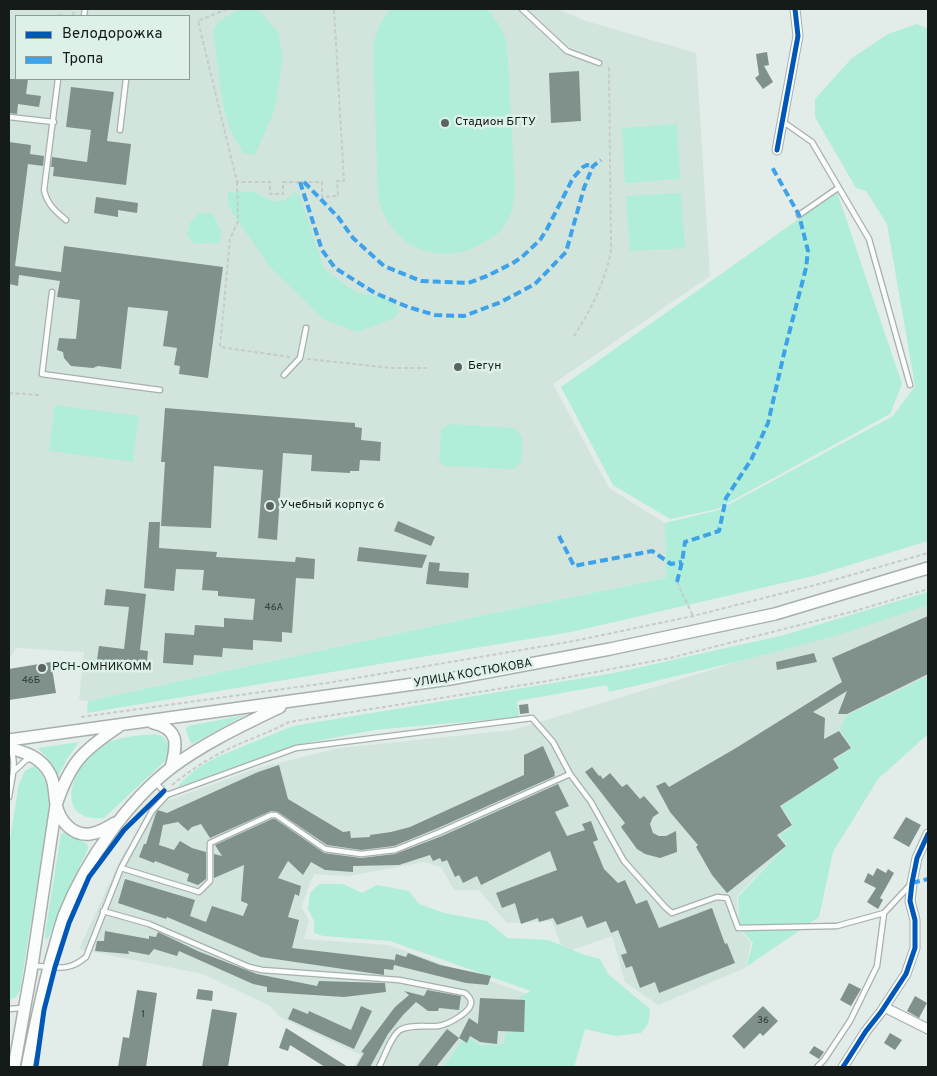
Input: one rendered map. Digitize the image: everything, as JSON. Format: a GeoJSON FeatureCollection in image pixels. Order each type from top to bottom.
{"type":"FeatureCollection","features":[{"type":"Feature","properties":{"kind":"main road","name":"УЛИЦА КОСТЮКОВА"},"geometry":{"type":"LineString","coordinates":[[9,745],[122,725],[450,679],[630,645],[775,614],[928,568]]}},
{"type":"Feature","properties":{"kind":"main road"},"geometry":{"type":"LineString","coordinates":[[9,745],[36,757],[50,772],[54,784],[56,805],[63,822],[74,832],[89,834],[102,831],[116,822],[171,768],[206,745],[291,702]]}},
{"type":"Feature","properties":{"kind":"main road"},"geometry":{"type":"LineString","coordinates":[[146,722],[163,726],[172,732],[176,741],[176,750],[171,768]]}},
{"type":"Feature","properties":{"kind":"main road"},"geometry":{"type":"LineString","coordinates":[[14,1067],[32,966],[56,805],[65,780],[75,762],[96,742],[122,725]]}},
{"type":"Feature","properties":{"kind":"main road"},"geometry":{"type":"LineString","coordinates":[[27,1067],[36,1018],[65,913],[84,875],[116,822]]}},
{"type":"Feature","properties":{"kind":"street"},"geometry":{"type":"LineString","coordinates":[[777,150],[798,36],[795,9]]}},
{"type":"Feature","properties":{"kind":"street"},"geometry":{"type":"LineString","coordinates":[[843,1067],[906,974],[915,948],[915,920],[910,901],[912,883],[917,858],[928,834]]}},
{"type":"Feature","properties":{"kind":"street"},"geometry":{"type":"LineString","coordinates":[[884,1007],[928,1029]]}},
{"type":"Feature","properties":{"kind":"lane"},"geometry":{"type":"LineString","coordinates":[[522,9],[567,51],[599,63]]}},
{"type":"Feature","properties":{"kind":"lane"},"geometry":{"type":"LineString","coordinates":[[58,80],[44,190],[46,199],[52,209],[66,220]]}},
{"type":"Feature","properties":{"kind":"lane"},"geometry":{"type":"LineString","coordinates":[[120,130],[126,80]]}},
{"type":"Feature","properties":{"kind":"lane"},"geometry":{"type":"LineString","coordinates":[[9,117],[54,122]]}},
{"type":"Feature","properties":{"kind":"lane"},"geometry":{"type":"LineString","coordinates":[[782,121],[812,142],[869,239],[910,386]]}},
{"type":"Feature","properties":{"kind":"lane"},"geometry":{"type":"LineString","coordinates":[[799,215],[838,188]]}},
{"type":"Feature","properties":{"kind":"lane"},"geometry":{"type":"LineString","coordinates":[[52,292],[42,374],[160,390]]}},
{"type":"Feature","properties":{"kind":"lane"},"geometry":{"type":"LineString","coordinates":[[284,375],[300,358],[306,328]]}},
{"type":"Feature","properties":{"kind":"lane"},"geometry":{"type":"LineString","coordinates":[[32,966],[65,968],[77,965],[86,957],[121,868],[152,811],[166,793],[296,748],[532,718],[553,742],[570,774],[590,802],[624,861],[672,913],[718,897],[727,898],[738,928],[837,926],[884,913],[912,883]]}},
{"type":"Feature","properties":{"kind":"lane"},"geometry":{"type":"LineString","coordinates":[[9,745],[14,756],[9,797]]}},
{"type":"Feature","properties":{"kind":"lane"},"geometry":{"type":"LineString","coordinates":[[12,773],[18,765],[36,757]]}},
{"type":"Feature","properties":{"kind":"lane"},"geometry":{"type":"LineString","coordinates":[[121,868],[199,892],[210,881],[210,842],[271,815],[276,816],[325,849],[361,854],[395,850],[570,774]]}},
{"type":"Feature","properties":{"kind":"lane"},"geometry":{"type":"LineString","coordinates":[[155,782],[166,793]]}},
{"type":"Feature","properties":{"kind":"lane"},"geometry":{"type":"LineString","coordinates":[[103,911],[150,924],[249,967],[262,970],[399,980],[465,993],[471,999],[469,1010],[440,1026],[409,1027],[400,1030],[394,1036],[378,1067]]}},
{"type":"Feature","properties":{"kind":"lane"},"geometry":{"type":"LineString","coordinates":[[818,1067],[850,1021],[877,966],[884,913]]}},
{"type":"Feature","properties":{"kind":"lane"},"geometry":{"type":"LineString","coordinates":[[9,1008],[25,1008]]}},
{"type":"Feature","properties":{"kind":"path"},"geometry":{"type":"LineString","coordinates":[[227,9],[198,21],[237,182],[238,221],[230,239],[220,347],[392,368],[427,368]]}},
{"type":"Feature","properties":{"kind":"path"},"geometry":{"type":"LineString","coordinates":[[237,182],[270,182],[270,194],[283,194],[283,182],[322,182],[322,197],[338,196],[337,181],[344,181],[334,9]]}},
{"type":"Feature","properties":{"kind":"path"},"geometry":{"type":"LineString","coordinates":[[574,336],[594,300],[609,263],[611,250],[608,66]]}},
{"type":"Feature","properties":{"kind":"path"},"geometry":{"type":"LineString","coordinates":[[9,393],[40,395]]}},
{"type":"Feature","properties":{"kind":"path"},"geometry":{"type":"LineString","coordinates":[[81,717],[327,683],[574,641],[693,616],[824,583],[928,553]]}},
{"type":"Feature","properties":{"kind":"path"},"geometry":{"type":"LineString","coordinates":[[676,582],[693,616]]}},
{"type":"Feature","properties":{"kind":"path"},"geometry":{"type":"LineString","coordinates":[[166,793],[188,772],[210,758],[289,722],[548,681],[670,658],[856,611],[928,589]]}},
{"type":"Feature","properties":{"kind":"shaded area"},"geometry":{"type":"Polygon","coordinates":[[[9,9],[558,9],[586,21],[696,53],[710,276],[553,384],[609,488],[665,523],[666,578],[484,615],[88,701],[79,700],[84,652],[16,648],[9,660],[9,9]]]}},
{"type":"Feature","properties":{"kind":"shaded area"},"geometry":{"type":"Polygon","coordinates":[[[928,604],[928,686],[783,809],[785,847],[737,896],[738,928],[751,943],[745,968],[658,1005],[625,982],[612,936],[564,953],[552,921],[507,923],[479,890],[454,890],[441,867],[424,862],[349,876],[314,874],[301,907],[309,920],[304,939],[388,945],[530,995],[527,1022],[512,1046],[466,1043],[451,1067],[353,1067],[361,1055],[281,1018],[270,1006],[203,974],[79,949],[123,854],[161,803],[258,768],[339,748],[513,730],[928,604]]]}},
{"type":"Feature","properties":{"kind":"green space"},"geometry":{"type":"Polygon","coordinates":[[[240,9],[257,9],[278,32],[283,58],[275,109],[255,155],[243,153],[230,129],[223,106],[213,32],[219,21],[240,9]]]}},
{"type":"Feature","properties":{"kind":"green space","name":"Стадион БГТУ"},"geometry":{"type":"Polygon","coordinates":[[[391,9],[487,9],[499,25],[507,44],[515,190],[513,206],[510,216],[499,232],[479,245],[463,251],[446,254],[431,252],[416,247],[403,239],[392,228],[383,213],[378,197],[373,49],[379,28],[391,9]]]}},
{"type":"Feature","properties":{"kind":"green space"},"geometry":{"type":"Polygon","coordinates":[[[917,24],[928,29],[928,541],[817,575],[571,632],[87,713],[88,701],[484,615],[666,578],[665,523],[719,510],[893,416],[915,386],[887,224],[866,191],[856,188],[815,117],[815,99],[852,58],[888,34],[917,24]]]}},
{"type":"Feature","properties":{"kind":"green space"},"geometry":{"type":"Polygon","coordinates":[[[677,124],[680,179],[625,183],[622,128],[677,124]]]}},
{"type":"Feature","properties":{"kind":"green space"},"geometry":{"type":"Polygon","coordinates":[[[228,192],[254,192],[273,202],[286,200],[295,192],[301,199],[324,269],[355,292],[393,300],[400,311],[392,319],[357,332],[323,319],[270,267],[228,205],[228,192]]]}},
{"type":"Feature","properties":{"kind":"green space"},"geometry":{"type":"Polygon","coordinates":[[[837,192],[902,384],[890,414],[717,509],[670,519],[613,485],[561,387],[837,192]]]}},
{"type":"Feature","properties":{"kind":"green space"},"geometry":{"type":"Polygon","coordinates":[[[681,193],[685,248],[630,251],[626,196],[681,193]]]}},
{"type":"Feature","properties":{"kind":"green space"},"geometry":{"type":"Polygon","coordinates":[[[198,213],[212,213],[221,230],[220,243],[195,244],[187,235],[190,223],[198,213]]]}},
{"type":"Feature","properties":{"kind":"green space"},"geometry":{"type":"Polygon","coordinates":[[[55,405],[139,416],[133,462],[49,451],[55,405]]]}},
{"type":"Feature","properties":{"kind":"green space"},"geometry":{"type":"Polygon","coordinates":[[[449,424],[514,428],[522,437],[522,461],[515,469],[445,466],[439,460],[441,430],[449,424]]]}},
{"type":"Feature","properties":{"kind":"green space"},"geometry":{"type":"Polygon","coordinates":[[[928,592],[928,605],[835,636],[732,663],[609,692],[607,685],[517,701],[519,717],[374,730],[296,745],[178,787],[182,781],[199,767],[217,757],[293,726],[614,673],[780,636],[928,592]]]}},
{"type":"Feature","properties":{"kind":"green space"},"geometry":{"type":"Polygon","coordinates":[[[928,676],[928,734],[878,779],[833,852],[819,917],[746,967],[753,943],[739,928],[738,897],[787,845],[780,835],[793,825],[781,806],[840,768],[835,760],[852,748],[840,729],[846,716],[928,676]]]}},
{"type":"Feature","properties":{"kind":"green space"},"geometry":{"type":"Polygon","coordinates":[[[245,715],[192,744],[190,742],[186,729],[188,726],[245,715]]]}},
{"type":"Feature","properties":{"kind":"green space"},"geometry":{"type":"Polygon","coordinates":[[[155,734],[164,738],[168,745],[170,752],[165,761],[104,818],[88,817],[77,811],[72,802],[72,791],[81,767],[90,756],[106,743],[127,737],[155,734]]]}},
{"type":"Feature","properties":{"kind":"green space"},"geometry":{"type":"Polygon","coordinates":[[[79,742],[58,776],[48,759],[38,748],[79,742]]]}},
{"type":"Feature","properties":{"kind":"green space"},"geometry":{"type":"Polygon","coordinates":[[[34,766],[45,780],[49,798],[49,810],[20,990],[16,997],[9,1000],[9,845],[19,784],[25,771],[34,766]]]}},
{"type":"Feature","properties":{"kind":"green space"},"geometry":{"type":"Polygon","coordinates":[[[65,832],[87,844],[88,849],[65,897],[48,939],[45,938],[45,934],[61,834],[65,832]]]}},
{"type":"Feature","properties":{"kind":"green space"},"geometry":{"type":"Polygon","coordinates":[[[319,884],[343,884],[362,893],[377,885],[409,891],[419,904],[444,913],[487,921],[507,938],[548,940],[600,959],[608,974],[650,1009],[648,1024],[641,1033],[615,1036],[585,1029],[574,1067],[444,1067],[466,1036],[480,1045],[504,1044],[505,1033],[518,1032],[520,997],[531,991],[390,941],[323,936],[314,933],[314,921],[308,909],[310,893],[319,884]]]}},
{"type":"Feature","properties":{"kind":"building"},"geometry":{"type":"Polygon","coordinates":[[[767,52],[769,65],[764,66],[773,82],[763,89],[755,78],[759,75],[756,54],[767,52]]]}},
{"type":"Feature","properties":{"kind":"building"},"geometry":{"type":"Polygon","coordinates":[[[579,71],[581,121],[551,123],[549,73],[579,71]]]}},
{"type":"Feature","properties":{"kind":"building"},"geometry":{"type":"Polygon","coordinates":[[[9,79],[28,80],[26,94],[41,96],[39,107],[18,104],[17,114],[9,113],[9,79]]]}},
{"type":"Feature","properties":{"kind":"building"},"geometry":{"type":"Polygon","coordinates":[[[71,87],[114,92],[107,141],[131,144],[126,185],[53,176],[54,167],[51,167],[52,157],[87,162],[91,130],[66,127],[71,87]]]}},
{"type":"Feature","properties":{"kind":"building"},"geometry":{"type":"Polygon","coordinates":[[[9,142],[31,145],[30,154],[44,156],[43,166],[28,164],[15,266],[61,272],[64,246],[223,267],[208,378],[179,374],[180,366],[174,365],[177,348],[163,346],[168,311],[128,307],[121,369],[98,366],[93,368],[71,366],[64,358],[63,352],[57,350],[59,338],[76,339],[80,300],[57,297],[60,281],[19,275],[18,286],[9,284],[9,142]]]}},
{"type":"Feature","properties":{"kind":"building"},"geometry":{"type":"Polygon","coordinates":[[[96,197],[138,203],[137,213],[118,210],[118,217],[94,213],[96,197]]]}},
{"type":"Feature","properties":{"kind":"building","name":"Учебный корпус 6"},"geometry":{"type":"Polygon","coordinates":[[[165,408],[355,423],[355,427],[362,428],[361,440],[381,442],[380,461],[360,460],[359,471],[350,471],[350,473],[311,471],[312,455],[283,453],[277,540],[258,538],[263,470],[214,466],[211,528],[161,526],[165,462],[161,462],[165,408]]]}},
{"type":"Feature","properties":{"kind":"building"},"geometry":{"type":"Polygon","coordinates":[[[398,521],[435,537],[431,546],[394,531],[398,521]]]}},
{"type":"Feature","properties":{"kind":"building"},"geometry":{"type":"Polygon","coordinates":[[[149,522],[160,522],[159,548],[217,552],[216,557],[295,562],[296,557],[315,559],[314,579],[296,578],[292,633],[282,632],[282,642],[253,640],[253,650],[223,648],[222,657],[194,655],[193,665],[163,663],[165,633],[194,635],[195,625],[224,627],[224,618],[253,620],[255,599],[218,596],[218,591],[202,590],[204,570],[176,569],[174,591],[144,588],[149,522]]]}},
{"type":"Feature","properties":{"kind":"building"},"geometry":{"type":"Polygon","coordinates":[[[359,547],[427,555],[422,568],[357,561],[359,547]]]}},
{"type":"Feature","properties":{"kind":"building"},"geometry":{"type":"Polygon","coordinates":[[[429,562],[440,563],[439,571],[469,573],[468,588],[426,584],[429,562]]]}},
{"type":"Feature","properties":{"kind":"building"},"geometry":{"type":"Polygon","coordinates":[[[106,589],[146,594],[140,650],[148,651],[146,672],[96,667],[99,646],[124,649],[129,607],[104,605],[106,589]]]}},
{"type":"Feature","properties":{"kind":"building"},"geometry":{"type":"Polygon","coordinates":[[[928,616],[928,674],[847,714],[838,714],[847,691],[813,712],[825,718],[824,739],[839,731],[851,748],[833,759],[839,768],[780,806],[792,825],[777,835],[786,846],[727,893],[712,875],[696,847],[698,845],[670,812],[656,786],[665,782],[669,787],[842,682],[832,658],[928,616]]]}},
{"type":"Feature","properties":{"kind":"building"},"geometry":{"type":"Polygon","coordinates":[[[814,653],[817,662],[777,670],[776,662],[814,653]]]}},
{"type":"Feature","properties":{"kind":"building"},"geometry":{"type":"Polygon","coordinates":[[[51,662],[56,693],[9,700],[9,669],[51,662]]]}},
{"type":"Feature","properties":{"kind":"building"},"geometry":{"type":"Polygon","coordinates":[[[528,704],[529,713],[520,714],[519,705],[528,704]]]}},
{"type":"Feature","properties":{"kind":"building"},"geometry":{"type":"Polygon","coordinates":[[[543,746],[555,776],[394,846],[361,850],[327,845],[278,812],[271,811],[210,838],[201,824],[192,827],[188,831],[178,822],[163,825],[159,845],[174,850],[180,841],[192,848],[206,852],[206,879],[198,885],[187,881],[189,874],[139,857],[144,844],[146,844],[158,810],[167,813],[258,772],[279,765],[288,799],[343,832],[350,831],[351,838],[370,837],[370,835],[410,827],[524,775],[524,755],[543,746]]]}},
{"type":"Feature","properties":{"kind":"building"},"geometry":{"type":"Polygon","coordinates":[[[592,767],[603,779],[610,773],[622,787],[627,784],[640,799],[644,796],[659,813],[653,817],[650,824],[653,833],[659,836],[666,836],[676,831],[677,852],[660,858],[645,854],[637,849],[621,827],[625,823],[585,772],[592,767]]]}},
{"type":"Feature","properties":{"kind":"building"},"geometry":{"type":"Polygon","coordinates":[[[558,784],[569,806],[555,812],[567,836],[585,830],[582,824],[591,821],[598,840],[593,842],[604,869],[618,883],[625,880],[636,904],[647,900],[659,928],[712,908],[725,944],[727,943],[735,963],[659,993],[655,982],[640,988],[632,966],[626,968],[621,955],[627,953],[618,930],[611,933],[606,921],[587,928],[582,916],[557,925],[553,918],[539,922],[538,918],[521,924],[515,903],[502,908],[496,893],[557,870],[550,851],[481,885],[477,876],[463,883],[459,875],[455,877],[447,860],[442,862],[440,858],[433,861],[430,855],[399,865],[353,866],[353,872],[325,870],[311,862],[303,875],[288,861],[278,878],[301,886],[299,896],[295,894],[288,917],[299,920],[292,948],[395,960],[396,954],[406,957],[408,953],[440,965],[491,976],[488,985],[466,983],[394,965],[393,970],[384,969],[384,975],[261,957],[167,917],[166,919],[118,903],[125,879],[195,900],[190,916],[206,922],[212,906],[243,916],[248,904],[241,901],[244,865],[214,878],[214,854],[222,856],[215,845],[272,819],[275,819],[324,853],[361,858],[395,854],[442,836],[558,784]]]}},
{"type":"Feature","properties":{"kind":"building"},"geometry":{"type":"Polygon","coordinates":[[[906,817],[921,825],[909,847],[893,838],[906,817]]]}},
{"type":"Feature","properties":{"kind":"building"},"geometry":{"type":"Polygon","coordinates":[[[877,868],[886,873],[888,869],[894,873],[880,898],[883,900],[878,909],[867,902],[876,888],[864,882],[868,873],[873,876],[877,868]]]}},
{"type":"Feature","properties":{"kind":"building"},"geometry":{"type":"Polygon","coordinates":[[[105,931],[149,939],[149,936],[156,937],[158,932],[200,952],[257,974],[317,986],[319,981],[385,983],[386,992],[344,997],[267,992],[267,987],[253,984],[179,951],[177,956],[154,949],[149,955],[128,951],[129,954],[95,951],[97,941],[104,941],[105,931]]]}},
{"type":"Feature","properties":{"kind":"building"},"geometry":{"type":"Polygon","coordinates":[[[849,983],[861,989],[851,1006],[840,1000],[849,983]]]}},
{"type":"Feature","properties":{"kind":"building"},"geometry":{"type":"Polygon","coordinates":[[[198,989],[213,991],[212,1001],[196,999],[198,989]]]}},
{"type":"Feature","properties":{"kind":"building"},"geometry":{"type":"Polygon","coordinates":[[[137,990],[157,993],[146,1067],[118,1067],[123,1037],[129,1038],[137,990]]]}},
{"type":"Feature","properties":{"kind":"building"},"geometry":{"type":"Polygon","coordinates":[[[427,990],[461,996],[459,1010],[439,1008],[438,1011],[428,1011],[416,1002],[388,1034],[370,1067],[356,1067],[364,1053],[361,1052],[395,1007],[409,995],[404,991],[424,996],[427,990]]]}},
{"type":"Feature","properties":{"kind":"building"},"geometry":{"type":"Polygon","coordinates":[[[915,996],[927,1003],[919,1018],[907,1011],[915,996]]]}},
{"type":"Feature","properties":{"kind":"building"},"geometry":{"type":"Polygon","coordinates":[[[480,998],[525,1000],[524,1032],[498,1031],[497,1044],[480,1042],[470,1036],[467,1043],[459,1038],[469,1018],[478,1024],[480,998]]]}},
{"type":"Feature","properties":{"kind":"building"},"geometry":{"type":"Polygon","coordinates":[[[361,1006],[372,1011],[354,1049],[288,1019],[293,1008],[308,1014],[309,1011],[351,1030],[361,1006]]]}},
{"type":"Feature","properties":{"kind":"building"},"geometry":{"type":"Polygon","coordinates":[[[763,1006],[778,1021],[763,1036],[760,1033],[744,1049],[732,1036],[763,1006]]]}},
{"type":"Feature","properties":{"kind":"building"},"geometry":{"type":"Polygon","coordinates":[[[212,1009],[237,1013],[228,1067],[202,1067],[212,1009]]]}},
{"type":"Feature","properties":{"kind":"building"},"geometry":{"type":"Polygon","coordinates":[[[286,1028],[348,1067],[325,1067],[290,1045],[288,1051],[279,1048],[286,1028]]]}},
{"type":"Feature","properties":{"kind":"building"},"geometry":{"type":"Polygon","coordinates":[[[447,1029],[459,1038],[436,1067],[417,1067],[447,1029]]]}},
{"type":"Feature","properties":{"kind":"building"},"geometry":{"type":"Polygon","coordinates":[[[890,1033],[902,1040],[895,1050],[884,1043],[890,1033]]]}},
{"type":"Feature","properties":{"kind":"building"},"geometry":{"type":"Polygon","coordinates":[[[814,1046],[824,1052],[819,1059],[809,1053],[814,1046]]]}},
{"type":"Feature","properties":{"kind":"marked path"},"geometry":{"type":"LineString","coordinates":[[300,182],[322,250],[335,268],[375,293],[408,307],[435,315],[464,316],[501,302],[535,284],[566,252],[584,188],[593,166],[601,160]]}},
{"type":"Feature","properties":{"kind":"marked path"},"geometry":{"type":"LineString","coordinates":[[304,182],[338,217],[353,238],[384,266],[421,281],[468,283],[487,276],[522,257],[540,240],[573,178],[583,167],[587,165],[593,166]]}},
{"type":"Feature","properties":{"kind":"marked path"},"geometry":{"type":"LineString","coordinates":[[677,582],[685,542],[719,531],[726,498],[751,460],[768,423],[806,268],[808,251],[799,215],[772,167]]}},
{"type":"Feature","properties":{"kind":"marked path"},"geometry":{"type":"LineString","coordinates":[[559,536],[574,566],[652,551],[671,564],[682,562]]}},
{"type":"Feature","properties":{"kind":"marked path"},"geometry":{"type":"LineString","coordinates":[[912,883],[928,879]]}},
{"type":"Feature","properties":{"kind":"cycle path"},"geometry":{"type":"LineString","coordinates":[[777,150],[798,36],[795,9]]}},
{"type":"Feature","properties":{"kind":"cycle path"},"geometry":{"type":"LineString","coordinates":[[36,1067],[44,1010],[55,967],[69,923],[89,877],[124,830],[164,791]]}},
{"type":"Feature","properties":{"kind":"cycle path"},"geometry":{"type":"LineString","coordinates":[[843,1067],[906,974],[915,948],[915,920],[910,901],[912,883],[917,858],[928,834]]}},
{"type":"Feature","properties":{"kind":"place","name":"Стадион БГТУ"},"geometry":{"type":"Point","coordinates":[445,123]}},
{"type":"Feature","properties":{"kind":"place","name":"Бегун"},"geometry":{"type":"Point","coordinates":[458,367]}},
{"type":"Feature","properties":{"kind":"place","name":"Учебный корпус 6"},"geometry":{"type":"Point","coordinates":[270,506]}},
{"type":"Feature","properties":{"kind":"place","name":"РСН-ОМНИКОММ"},"geometry":{"type":"Point","coordinates":[42,668]}}]}
